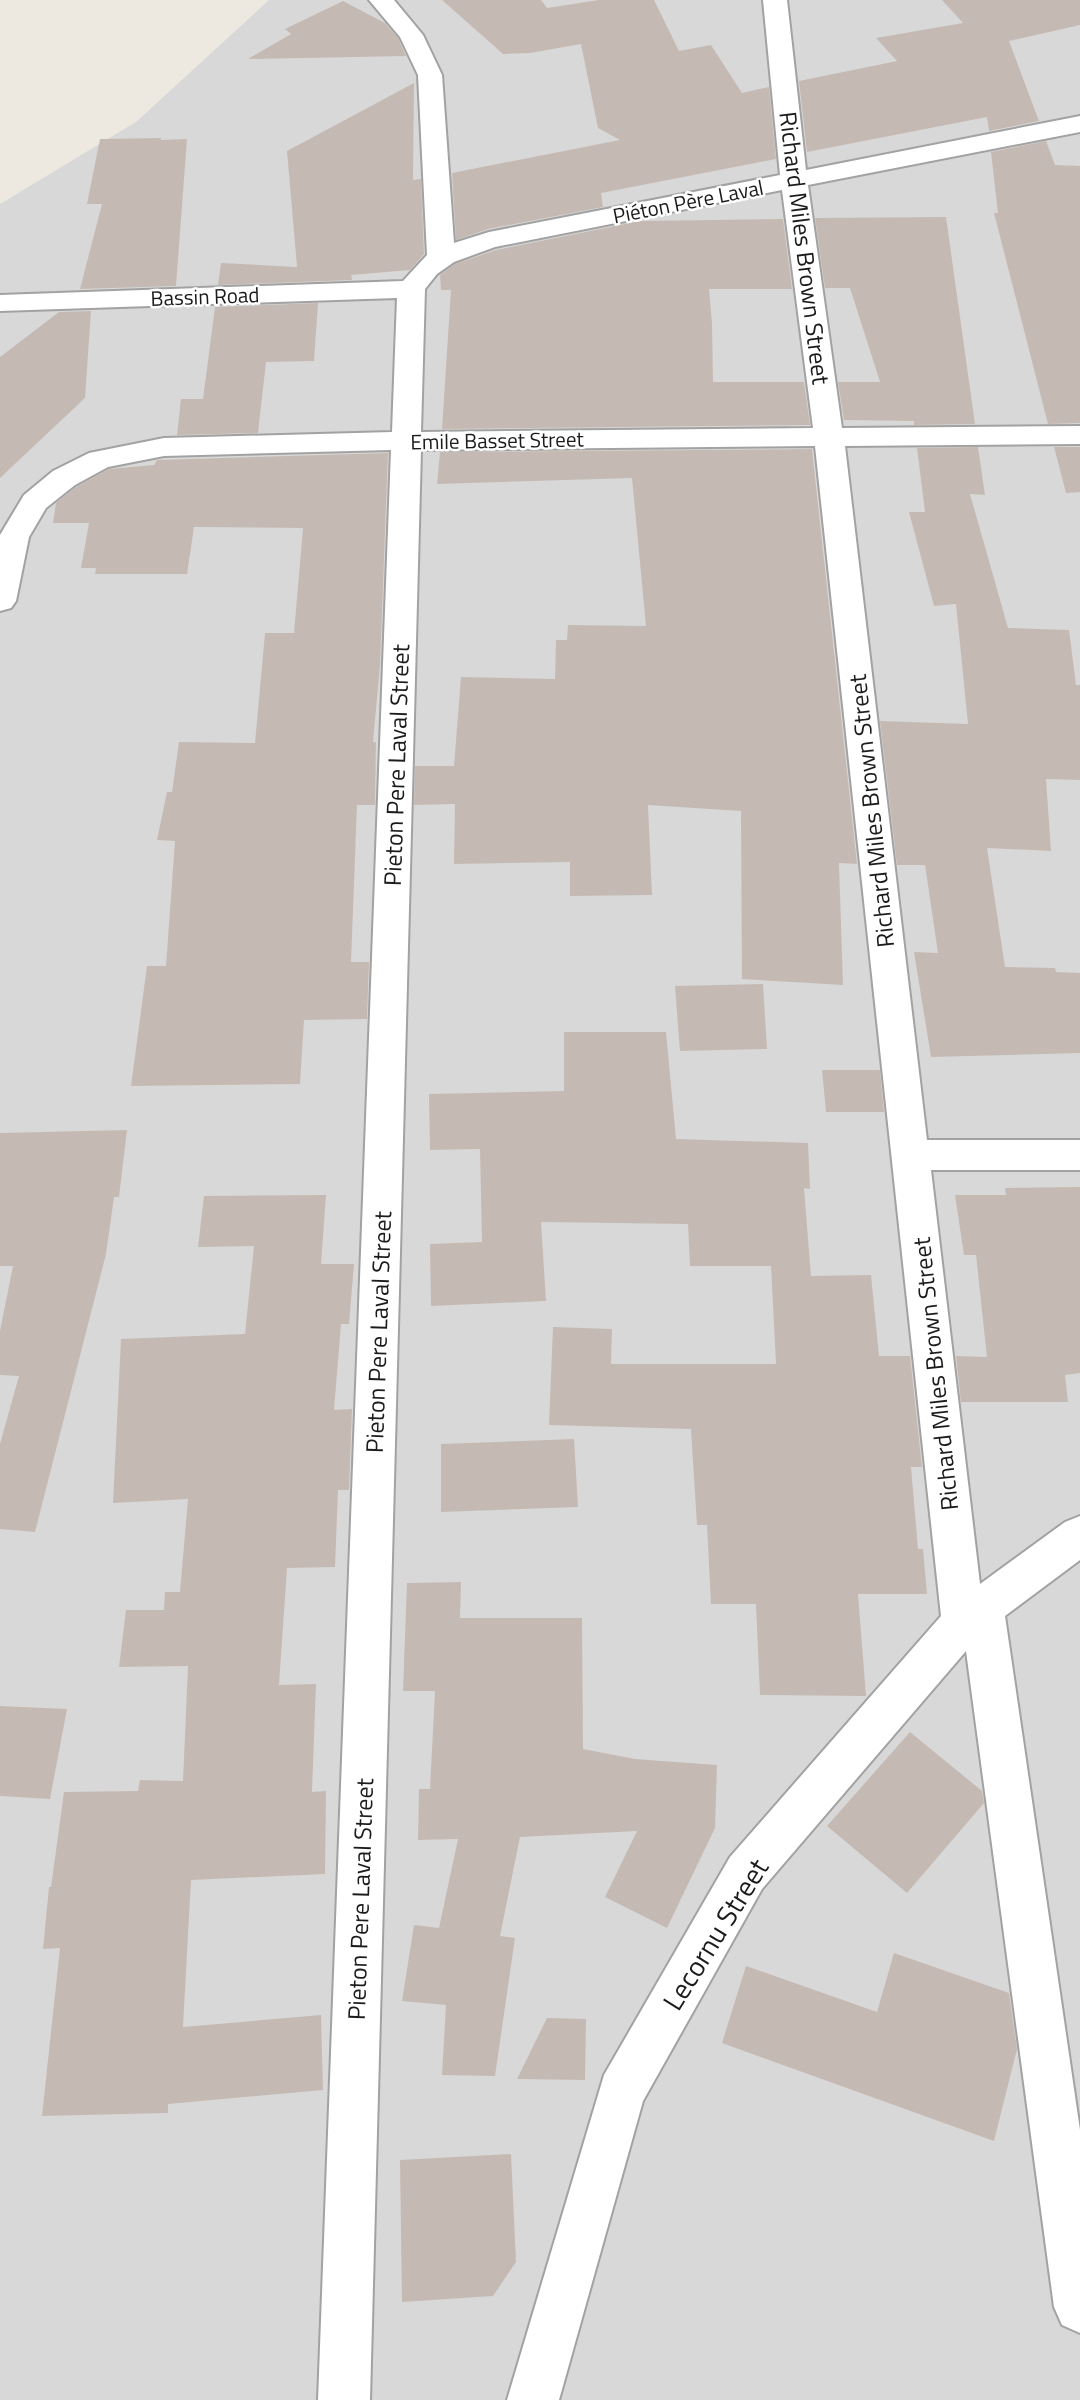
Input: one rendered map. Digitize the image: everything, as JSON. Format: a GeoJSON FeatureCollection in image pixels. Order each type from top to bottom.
{"type":"FeatureCollection","features":[{"type":"Feature","properties":{"kind":"street","name":"Pieton Pere Laval Street"},"geometry":{"type":"LineString","coordinates":[[344,2400],[406,441],[426,271],[430,75],[411,35],[381,0]]}},
{"type":"Feature","properties":{"kind":"street","name":"Richard Miles Brown Street"},"geometry":{"type":"LineString","coordinates":[[775,0],[794,180],[830,437],[910,1155],[973,1616],[1080,2307]]}},
{"type":"Feature","properties":{"kind":"street","name":"Piéton Père Laval"},"geometry":{"type":"LineString","coordinates":[[426,271],[489,240],[1080,124]]}},
{"type":"Feature","properties":{"kind":"street","name":"Bassin Road"},"geometry":{"type":"LineString","coordinates":[[0,303],[426,271]]}},
{"type":"Feature","properties":{"kind":"street","name":"Emile Basset Street"},"geometry":{"type":"LineString","coordinates":[[0,601],[14,537],[35,502],[64,478],[99,460],[164,447],[406,441],[1080,435]]}},
{"type":"Feature","properties":{"kind":"street"},"geometry":{"type":"LineString","coordinates":[[910,1155],[1080,1156]]}},
{"type":"Feature","properties":{"kind":"street","name":"Lecornu Street"},"geometry":{"type":"LineString","coordinates":[[533,2400],[621,2092],[746,1873],[973,1616],[1080,1535]]}},
{"type":"Feature","properties":{"kind":"shaded area"},"geometry":{"type":"Polygon","coordinates":[[[269,0],[1080,0],[1080,2400],[0,2400],[0,204],[136,122],[269,0]]]}},
{"type":"Feature","properties":{"kind":"building"},"geometry":{"type":"Polygon","coordinates":[[[442,0],[541,0],[547,8],[599,0],[654,0],[679,51],[711,45],[742,93],[769,87],[776,159],[601,193],[603,207],[488,229],[456,240],[452,173],[620,140],[598,128],[581,44],[530,53],[503,54],[442,0]]]}},
{"type":"Feature","properties":{"kind":"building"},"geometry":{"type":"Polygon","coordinates":[[[942,0],[1080,0],[1080,25],[1009,41],[1039,121],[989,131],[987,117],[807,152],[799,81],[897,61],[876,38],[963,23],[942,0]]]}},
{"type":"Feature","properties":{"kind":"building"},"geometry":{"type":"Polygon","coordinates":[[[343,1],[385,23],[398,38],[406,56],[248,59],[291,34],[285,29],[343,1]]]}},
{"type":"Feature","properties":{"kind":"building"},"geometry":{"type":"Polygon","coordinates":[[[414,83],[413,180],[421,179],[424,254],[410,270],[351,275],[352,280],[218,285],[221,263],[297,267],[287,151],[414,83]]]}},
{"type":"Feature","properties":{"kind":"building"},"geometry":{"type":"Polygon","coordinates":[[[100,139],[187,139],[176,286],[80,289],[102,204],[87,204],[100,139]]]}},
{"type":"Feature","properties":{"kind":"building"},"geometry":{"type":"Polygon","coordinates":[[[1046,141],[1055,165],[1080,166],[1080,423],[1048,424],[994,213],[998,213],[991,152],[1046,141]]]}},
{"type":"Feature","properties":{"kind":"building"},"geometry":{"type":"Polygon","coordinates":[[[946,217],[975,424],[914,425],[914,421],[844,420],[838,382],[880,382],[850,288],[825,288],[815,218],[946,217]]]}},
{"type":"Feature","properties":{"kind":"building"},"geometry":{"type":"Polygon","coordinates":[[[783,219],[792,289],[709,289],[713,382],[804,382],[810,425],[442,429],[451,290],[441,290],[440,275],[455,264],[496,250],[640,221],[783,219]]]}},
{"type":"Feature","properties":{"kind":"building"},"geometry":{"type":"Polygon","coordinates":[[[318,303],[314,361],[266,362],[258,433],[177,435],[181,399],[203,399],[215,307],[318,303]]]}},
{"type":"Feature","properties":{"kind":"building"},"geometry":{"type":"Polygon","coordinates":[[[91,311],[85,398],[0,478],[0,357],[59,312],[91,311]]]}},
{"type":"Feature","properties":{"kind":"building"},"geometry":{"type":"Polygon","coordinates":[[[978,447],[985,495],[970,494],[1008,628],[1069,630],[1076,685],[1080,685],[1080,780],[1046,779],[1051,851],[987,848],[1005,967],[1055,968],[1056,972],[1080,973],[1080,1053],[931,1057],[914,952],[938,953],[925,865],[897,865],[880,721],[968,724],[956,604],[934,606],[909,512],[925,512],[917,448],[978,447]]]}},
{"type":"Feature","properties":{"kind":"building"},"geometry":{"type":"Polygon","coordinates":[[[1054,447],[1080,447],[1080,492],[1066,493],[1054,447]]]}},
{"type":"Feature","properties":{"kind":"building"},"geometry":{"type":"Polygon","coordinates":[[[812,449],[857,864],[839,863],[843,985],[742,979],[741,811],[648,805],[652,895],[570,896],[570,862],[454,864],[455,804],[414,805],[415,766],[454,766],[461,677],[555,679],[556,640],[567,640],[568,625],[646,626],[632,478],[437,484],[440,452],[812,449]]]}},
{"type":"Feature","properties":{"kind":"building"},"geometry":{"type":"Polygon","coordinates":[[[388,453],[380,665],[373,742],[376,742],[375,805],[357,805],[351,962],[369,962],[367,1019],[304,1020],[300,1084],[131,1086],[147,966],[166,966],[175,841],[157,840],[167,792],[172,792],[179,742],[255,743],[265,633],[294,633],[303,528],[194,527],[187,574],[95,574],[96,568],[81,568],[89,523],[53,523],[56,503],[76,487],[109,469],[154,465],[157,460],[388,453]]]}},
{"type":"Feature","properties":{"kind":"building"},"geometry":{"type":"Polygon","coordinates":[[[763,984],[767,1049],[680,1051],[675,986],[763,984]]]}},
{"type":"Feature","properties":{"kind":"building"},"geometry":{"type":"Polygon","coordinates":[[[564,1032],[666,1032],[676,1139],[808,1143],[810,1189],[804,1188],[811,1276],[871,1275],[879,1356],[910,1356],[922,1467],[911,1467],[918,1549],[923,1549],[927,1594],[858,1594],[866,1696],[760,1695],[756,1604],[711,1604],[707,1525],[697,1525],[691,1429],[549,1425],[553,1327],[612,1329],[611,1364],[776,1364],[771,1266],[690,1266],[688,1224],[541,1222],[546,1301],[431,1306],[430,1244],[482,1242],[480,1149],[430,1150],[429,1094],[564,1091],[564,1032]]]}},
{"type":"Feature","properties":{"kind":"building"},"geometry":{"type":"Polygon","coordinates":[[[822,1070],[880,1070],[884,1112],[826,1112],[822,1070]]]}},
{"type":"Feature","properties":{"kind":"building"},"geometry":{"type":"Polygon","coordinates":[[[127,1130],[119,1197],[114,1197],[106,1254],[35,1532],[0,1529],[0,1444],[19,1376],[0,1375],[0,1331],[13,1266],[0,1266],[0,1133],[127,1130]]]}},
{"type":"Feature","properties":{"kind":"building"},"geometry":{"type":"Polygon","coordinates":[[[1080,1187],[1080,1373],[1065,1375],[1068,1402],[961,1402],[956,1356],[987,1357],[976,1255],[964,1255],[955,1195],[1006,1195],[1005,1188],[1080,1187]]]}},
{"type":"Feature","properties":{"kind":"building"},"geometry":{"type":"Polygon","coordinates":[[[326,1195],[321,1264],[354,1264],[349,1324],[341,1324],[334,1410],[352,1409],[349,1490],[338,1490],[335,1567],[287,1568],[279,1685],[316,1684],[312,1792],[326,1791],[325,1874],[191,1880],[183,2027],[321,2015],[323,2090],[168,2104],[168,2113],[42,2116],[60,1948],[43,1949],[49,1887],[64,1792],[138,1791],[140,1780],[183,1781],[188,1666],[119,1667],[126,1610],[164,1610],[165,1592],[180,1592],[188,1499],[113,1503],[121,1339],[245,1334],[254,1246],[198,1247],[204,1196],[326,1195]]]}},
{"type":"Feature","properties":{"kind":"building"},"geometry":{"type":"Polygon","coordinates":[[[574,1439],[578,1507],[441,1512],[441,1444],[574,1439]]]}},
{"type":"Feature","properties":{"kind":"building"},"geometry":{"type":"Polygon","coordinates":[[[461,1582],[460,1618],[582,1618],[583,1749],[635,1759],[717,1765],[715,1828],[667,1928],[605,1897],[637,1831],[520,1837],[500,1936],[515,1938],[495,2076],[442,2075],[446,2005],[402,2001],[414,1925],[439,1928],[458,1839],[418,1840],[419,1789],[430,1789],[435,1691],[403,1691],[407,1583],[461,1582]]]}},
{"type":"Feature","properties":{"kind":"building"},"geometry":{"type":"Polygon","coordinates":[[[0,1706],[67,1709],[50,1799],[0,1796],[0,1706]]]}},
{"type":"Feature","properties":{"kind":"building"},"geometry":{"type":"Polygon","coordinates":[[[910,1732],[982,1791],[984,1803],[907,1893],[827,1826],[910,1732]]]}},
{"type":"Feature","properties":{"kind":"building"},"geometry":{"type":"Polygon","coordinates":[[[894,1953],[1009,1993],[1017,2049],[994,2141],[722,2043],[746,1966],[877,2012],[894,1953]]]}},
{"type":"Feature","properties":{"kind":"building"},"geometry":{"type":"Polygon","coordinates":[[[547,2018],[586,2019],[585,2080],[517,2079],[547,2018]]]}},
{"type":"Feature","properties":{"kind":"building"},"geometry":{"type":"Polygon","coordinates":[[[511,2154],[516,2262],[493,2296],[402,2302],[400,2160],[511,2154]]]}}]}
